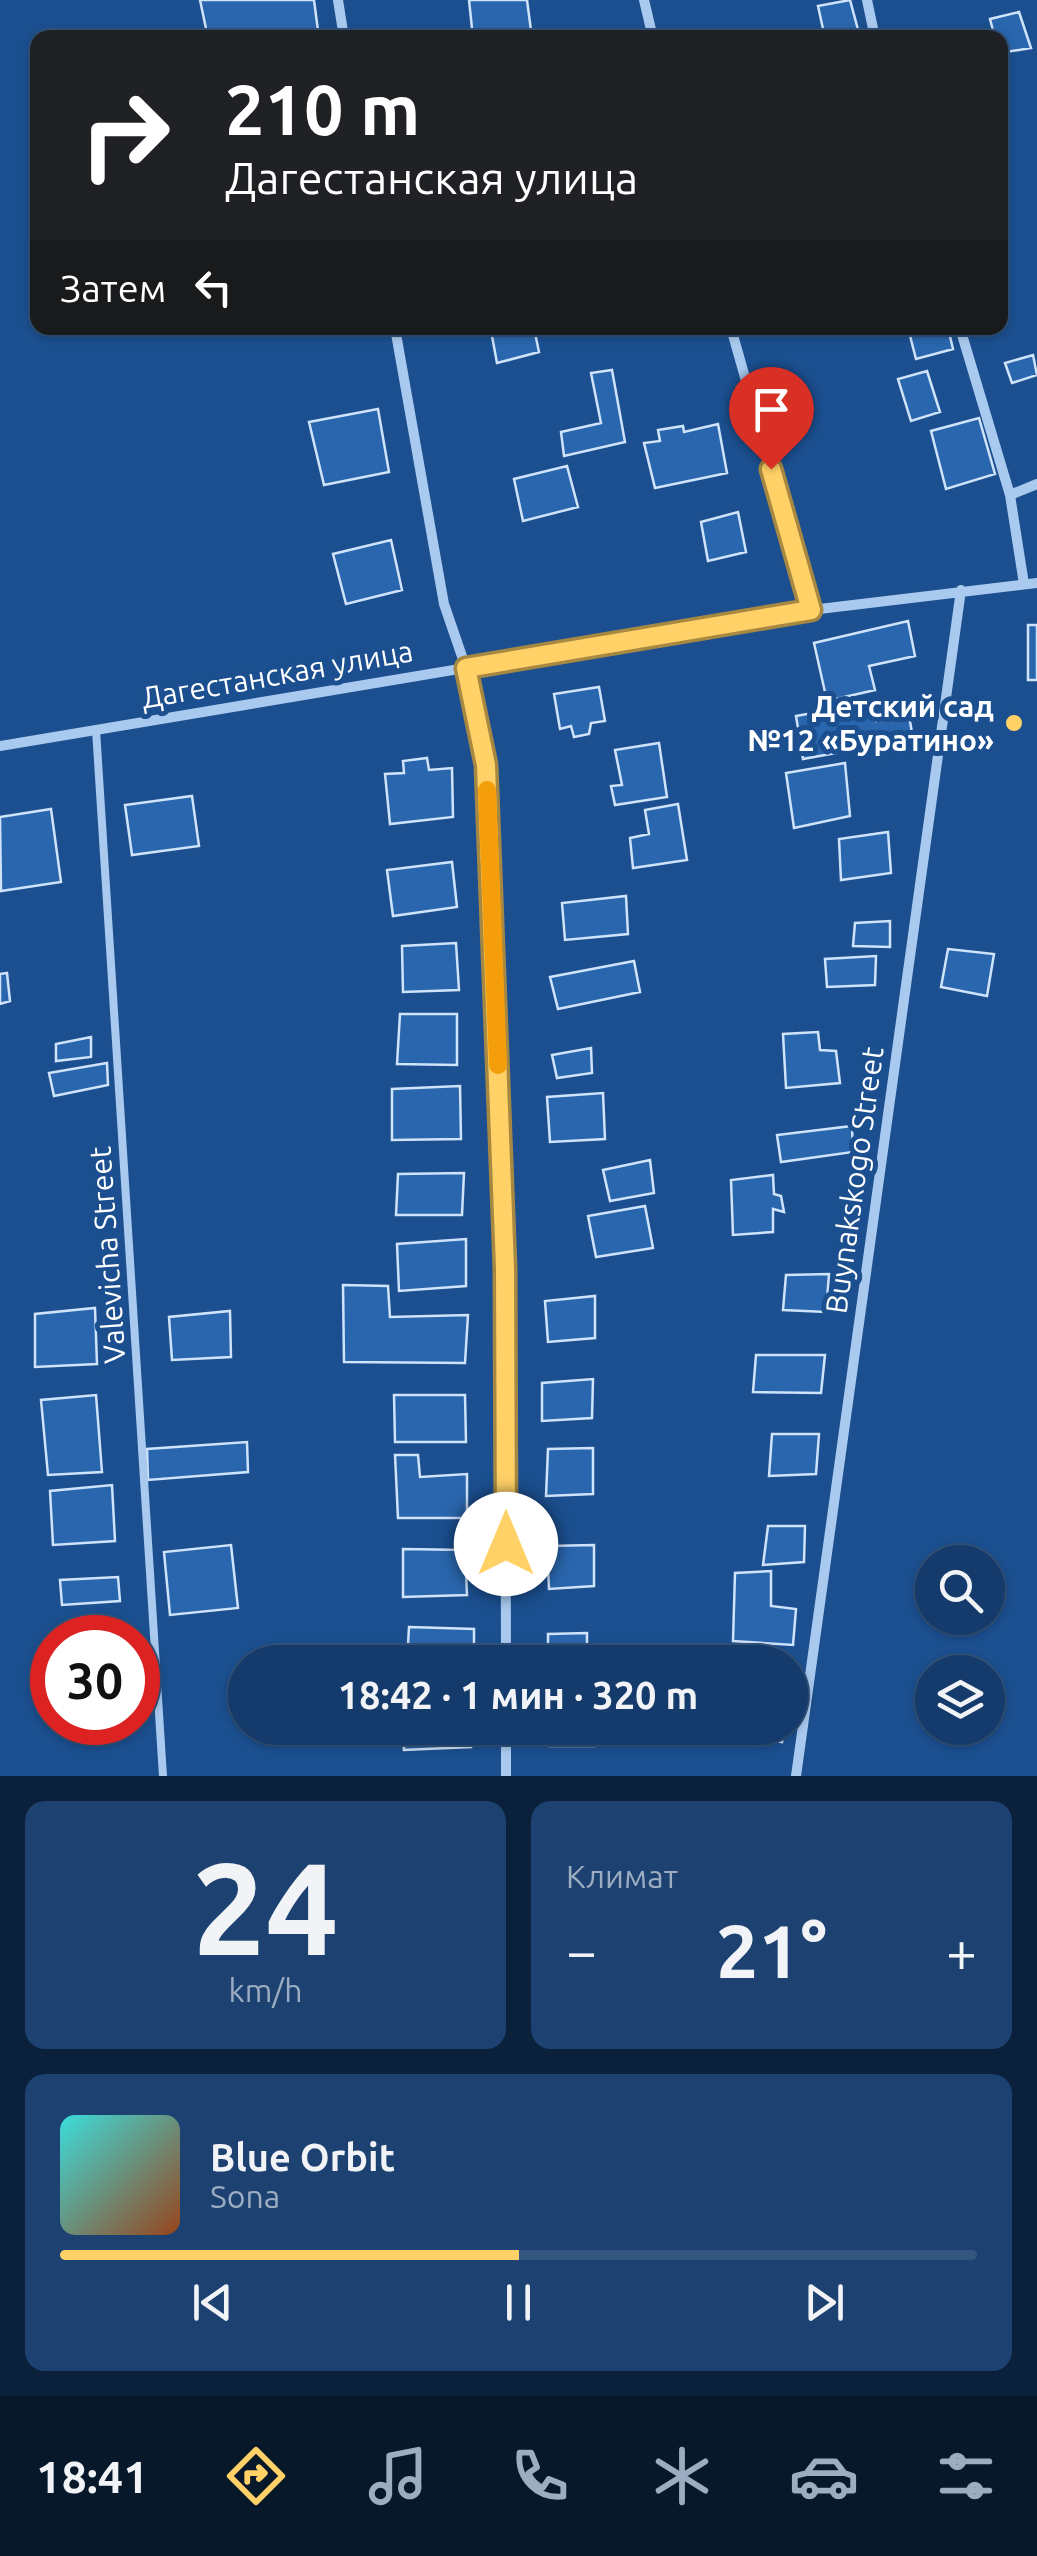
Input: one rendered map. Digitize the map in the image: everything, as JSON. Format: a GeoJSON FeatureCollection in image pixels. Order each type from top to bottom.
{"type":"FeatureCollection","features":[{"type":"Feature","properties":{"kind":"street"},"geometry":{"type":"LineString","coordinates":[[338,0],[343,30]]}},
{"type":"Feature","properties":{"kind":"street"},"geometry":{"type":"LineString","coordinates":[[644,0],[651,30]]}},
{"type":"Feature","properties":{"kind":"street"},"geometry":{"type":"LineString","coordinates":[[867,0],[873,30]]}},
{"type":"Feature","properties":{"kind":"street"},"geometry":{"type":"LineString","coordinates":[[397,335],[444,604],[466,668],[486,765],[505,1268],[506,1645]]}},
{"type":"Feature","properties":{"kind":"street"},"geometry":{"type":"LineString","coordinates":[[733,335],[811,610]]}},
{"type":"Feature","properties":{"kind":"street"},"geometry":{"type":"LineString","coordinates":[[962,335],[1010,495],[1024,584]]}},
{"type":"Feature","properties":{"kind":"street"},"geometry":{"type":"LineString","coordinates":[[1010,495],[1037,484]]}},
{"type":"Feature","properties":{"kind":"street","name":"Дагестанская улица"},"geometry":{"type":"LineString","coordinates":[[0,746],[811,610],[1037,583]]}},
{"type":"Feature","properties":{"kind":"street","name":"Buynakskogo Street"},"geometry":{"type":"LineString","coordinates":[[796,1776],[961,590]]}},
{"type":"Feature","properties":{"kind":"street"},"geometry":{"type":"LineString","coordinates":[[506,1745],[506,1776]]}},
{"type":"Feature","properties":{"kind":"lane","name":"Valevicha Street"},"geometry":{"type":"LineString","coordinates":[[96,730],[163,1776]]}},
{"type":"Feature","properties":{"kind":"building"},"geometry":{"type":"Polygon","coordinates":[[[200,0],[314,0],[318,30],[206,30],[200,0]]]}},
{"type":"Feature","properties":{"kind":"building"},"geometry":{"type":"Polygon","coordinates":[[[469,0],[527,0],[531,30],[472,30],[469,0]]]}},
{"type":"Feature","properties":{"kind":"building"},"geometry":{"type":"Polygon","coordinates":[[[850,0],[858,30],[823,30],[818,6],[850,0]]]}},
{"type":"Feature","properties":{"kind":"building"},"geometry":{"type":"Polygon","coordinates":[[[1019,12],[1031,48],[1008,52],[1008,30],[993,30],[990,19],[1019,12]]]}},
{"type":"Feature","properties":{"kind":"building"},"geometry":{"type":"Polygon","coordinates":[[[535,335],[539,352],[497,363],[492,336],[535,335]]]}},
{"type":"Feature","properties":{"kind":"building"},"geometry":{"type":"Polygon","coordinates":[[[910,335],[950,335],[953,349],[916,359],[910,335]]]}},
{"type":"Feature","properties":{"kind":"building"},"geometry":{"type":"Polygon","coordinates":[[[1033,355],[1037,375],[1012,383],[1005,363],[1033,355]]]}},
{"type":"Feature","properties":{"kind":"building"},"geometry":{"type":"Polygon","coordinates":[[[612,370],[625,442],[564,456],[561,432],[601,423],[591,373],[612,370]]]}},
{"type":"Feature","properties":{"kind":"building"},"geometry":{"type":"Polygon","coordinates":[[[927,371],[940,412],[911,421],[898,379],[927,371]]]}},
{"type":"Feature","properties":{"kind":"building"},"geometry":{"type":"Polygon","coordinates":[[[378,409],[389,472],[324,485],[309,422],[378,409]]]}},
{"type":"Feature","properties":{"kind":"building"},"geometry":{"type":"Polygon","coordinates":[[[979,418],[995,474],[946,489],[931,431],[979,418]]]}},
{"type":"Feature","properties":{"kind":"building"},"geometry":{"type":"Polygon","coordinates":[[[718,424],[727,473],[655,488],[644,443],[660,441],[658,430],[683,426],[684,432],[718,424]]]}},
{"type":"Feature","properties":{"kind":"building"},"geometry":{"type":"Polygon","coordinates":[[[567,466],[578,507],[523,521],[514,479],[567,466]]]}},
{"type":"Feature","properties":{"kind":"building"},"geometry":{"type":"Polygon","coordinates":[[[738,512],[746,552],[708,561],[701,522],[738,512]]]}},
{"type":"Feature","properties":{"kind":"building"},"geometry":{"type":"Polygon","coordinates":[[[391,540],[402,590],[346,604],[333,554],[391,540]]]}},
{"type":"Feature","properties":{"kind":"building"},"geometry":{"type":"Polygon","coordinates":[[[908,621],[915,656],[869,666],[875,690],[827,701],[814,643],[908,621]]]}},
{"type":"Feature","properties":{"kind":"building"},"geometry":{"type":"Polygon","coordinates":[[[1028,625],[1037,625],[1037,680],[1028,680],[1028,625]]]}},
{"type":"Feature","properties":{"kind":"building"},"geometry":{"type":"Polygon","coordinates":[[[599,687],[605,721],[591,723],[589,734],[574,737],[571,726],[560,729],[554,694],[599,687]]]}},
{"type":"Feature","properties":{"kind":"building"},"geometry":{"type":"Polygon","coordinates":[[[873,702],[876,721],[909,715],[913,739],[803,759],[796,716],[873,702]]]}},
{"type":"Feature","properties":{"kind":"building"},"geometry":{"type":"Polygon","coordinates":[[[659,743],[667,797],[615,805],[611,786],[622,785],[615,750],[659,743]]]}},
{"type":"Feature","properties":{"kind":"building"},"geometry":{"type":"Polygon","coordinates":[[[427,758],[429,770],[452,768],[453,817],[390,824],[385,774],[404,773],[403,761],[427,758]]]}},
{"type":"Feature","properties":{"kind":"building"},"geometry":{"type":"Polygon","coordinates":[[[845,763],[850,816],[794,828],[786,773],[845,763]]]}},
{"type":"Feature","properties":{"kind":"building"},"geometry":{"type":"Polygon","coordinates":[[[192,796],[199,846],[132,855],[125,805],[192,796]]]}},
{"type":"Feature","properties":{"kind":"building"},"geometry":{"type":"Polygon","coordinates":[[[678,804],[687,860],[633,868],[630,838],[649,834],[645,810],[678,804]]]}},
{"type":"Feature","properties":{"kind":"building"},"geometry":{"type":"Polygon","coordinates":[[[51,809],[61,882],[1,891],[0,817],[51,809]]]}},
{"type":"Feature","properties":{"kind":"building"},"geometry":{"type":"Polygon","coordinates":[[[888,832],[891,873],[841,880],[839,839],[888,832]]]}},
{"type":"Feature","properties":{"kind":"building"},"geometry":{"type":"Polygon","coordinates":[[[452,862],[457,907],[393,916],[387,870],[452,862]]]}},
{"type":"Feature","properties":{"kind":"building"},"geometry":{"type":"Polygon","coordinates":[[[626,896],[628,934],[565,940],[562,903],[626,896]]]}},
{"type":"Feature","properties":{"kind":"building"},"geometry":{"type":"Polygon","coordinates":[[[890,921],[890,947],[853,946],[855,923],[890,921]]]}},
{"type":"Feature","properties":{"kind":"building"},"geometry":{"type":"Polygon","coordinates":[[[456,943],[459,990],[403,992],[402,946],[456,943]]]}},
{"type":"Feature","properties":{"kind":"building"},"geometry":{"type":"Polygon","coordinates":[[[948,949],[994,954],[987,996],[941,987],[948,949]]]}},
{"type":"Feature","properties":{"kind":"building"},"geometry":{"type":"Polygon","coordinates":[[[876,956],[875,985],[827,987],[825,959],[876,956]]]}},
{"type":"Feature","properties":{"kind":"building"},"geometry":{"type":"Polygon","coordinates":[[[634,961],[640,992],[558,1009],[550,977],[634,961]]]}},
{"type":"Feature","properties":{"kind":"building"},"geometry":{"type":"Polygon","coordinates":[[[7,973],[10,1001],[0,1004],[0,974],[7,973]]]}},
{"type":"Feature","properties":{"kind":"building"},"geometry":{"type":"Polygon","coordinates":[[[400,1014],[457,1014],[457,1065],[397,1064],[400,1014]]]}},
{"type":"Feature","properties":{"kind":"building"},"geometry":{"type":"Polygon","coordinates":[[[818,1032],[820,1050],[836,1051],[840,1083],[786,1088],[783,1034],[818,1032]]]}},
{"type":"Feature","properties":{"kind":"building"},"geometry":{"type":"Polygon","coordinates":[[[91,1037],[91,1057],[56,1061],[56,1044],[91,1037]]]}},
{"type":"Feature","properties":{"kind":"building"},"geometry":{"type":"Polygon","coordinates":[[[591,1048],[592,1073],[557,1078],[552,1055],[591,1048]]]}},
{"type":"Feature","properties":{"kind":"building"},"geometry":{"type":"Polygon","coordinates":[[[107,1063],[108,1085],[54,1096],[49,1073],[107,1063]]]}},
{"type":"Feature","properties":{"kind":"building"},"geometry":{"type":"Polygon","coordinates":[[[460,1086],[461,1139],[392,1140],[392,1089],[460,1086]]]}},
{"type":"Feature","properties":{"kind":"building"},"geometry":{"type":"Polygon","coordinates":[[[603,1093],[605,1139],[550,1142],[547,1097],[603,1093]]]}},
{"type":"Feature","properties":{"kind":"building"},"geometry":{"type":"Polygon","coordinates":[[[852,1126],[853,1152],[781,1162],[777,1135],[852,1126]]]}},
{"type":"Feature","properties":{"kind":"building"},"geometry":{"type":"Polygon","coordinates":[[[650,1160],[654,1193],[610,1201],[603,1170],[650,1160]]]}},
{"type":"Feature","properties":{"kind":"building"},"geometry":{"type":"Polygon","coordinates":[[[464,1173],[462,1215],[396,1215],[398,1174],[464,1173]]]}},
{"type":"Feature","properties":{"kind":"building"},"geometry":{"type":"Polygon","coordinates":[[[773,1175],[774,1194],[781,1196],[784,1212],[773,1209],[773,1232],[733,1235],[731,1180],[773,1175]]]}},
{"type":"Feature","properties":{"kind":"building"},"geometry":{"type":"Polygon","coordinates":[[[645,1206],[653,1248],[596,1257],[588,1216],[645,1206]]]}},
{"type":"Feature","properties":{"kind":"building"},"geometry":{"type":"Polygon","coordinates":[[[466,1239],[466,1286],[399,1291],[397,1244],[466,1239]]]}},
{"type":"Feature","properties":{"kind":"building"},"geometry":{"type":"Polygon","coordinates":[[[829,1274],[826,1312],[783,1310],[786,1275],[829,1274]]]}},
{"type":"Feature","properties":{"kind":"building"},"geometry":{"type":"Polygon","coordinates":[[[343,1285],[388,1286],[390,1317],[468,1315],[465,1363],[344,1362],[343,1285]]]}},
{"type":"Feature","properties":{"kind":"building"},"geometry":{"type":"Polygon","coordinates":[[[595,1296],[595,1338],[548,1342],[545,1301],[595,1296]]]}},
{"type":"Feature","properties":{"kind":"building"},"geometry":{"type":"Polygon","coordinates":[[[95,1308],[97,1364],[35,1367],[35,1314],[95,1308]]]}},
{"type":"Feature","properties":{"kind":"building"},"geometry":{"type":"Polygon","coordinates":[[[230,1311],[231,1357],[172,1360],[169,1317],[230,1311]]]}},
{"type":"Feature","properties":{"kind":"building"},"geometry":{"type":"Polygon","coordinates":[[[756,1355],[825,1355],[821,1393],[753,1392],[756,1355]]]}},
{"type":"Feature","properties":{"kind":"building"},"geometry":{"type":"Polygon","coordinates":[[[593,1379],[592,1418],[542,1421],[542,1383],[593,1379]]]}},
{"type":"Feature","properties":{"kind":"building"},"geometry":{"type":"Polygon","coordinates":[[[96,1395],[102,1472],[48,1475],[41,1400],[96,1395]]]}},
{"type":"Feature","properties":{"kind":"building"},"geometry":{"type":"Polygon","coordinates":[[[394,1395],[465,1395],[466,1442],[395,1442],[394,1395]]]}},
{"type":"Feature","properties":{"kind":"building"},"geometry":{"type":"Polygon","coordinates":[[[772,1434],[819,1434],[816,1474],[769,1476],[772,1434]]]}},
{"type":"Feature","properties":{"kind":"building"},"geometry":{"type":"Polygon","coordinates":[[[247,1442],[248,1472],[148,1480],[147,1449],[247,1442]]]}},
{"type":"Feature","properties":{"kind":"building"},"geometry":{"type":"Polygon","coordinates":[[[593,1448],[593,1494],[546,1496],[548,1449],[593,1448]]]}},
{"type":"Feature","properties":{"kind":"building"},"geometry":{"type":"Polygon","coordinates":[[[395,1455],[418,1455],[420,1477],[467,1474],[467,1518],[398,1518],[395,1455]]]}},
{"type":"Feature","properties":{"kind":"building"},"geometry":{"type":"Polygon","coordinates":[[[112,1485],[115,1541],[53,1545],[50,1491],[112,1485]]]}},
{"type":"Feature","properties":{"kind":"building"},"geometry":{"type":"Polygon","coordinates":[[[768,1526],[805,1526],[804,1562],[763,1565],[768,1526]]]}},
{"type":"Feature","properties":{"kind":"building"},"geometry":{"type":"Polygon","coordinates":[[[231,1545],[238,1608],[170,1615],[164,1552],[231,1545]]]}},
{"type":"Feature","properties":{"kind":"building"},"geometry":{"type":"Polygon","coordinates":[[[594,1545],[594,1586],[549,1589],[547,1546],[594,1545]]]}},
{"type":"Feature","properties":{"kind":"building"},"geometry":{"type":"Polygon","coordinates":[[[403,1549],[465,1550],[467,1595],[403,1597],[403,1549]]]}},
{"type":"Feature","properties":{"kind":"building"},"geometry":{"type":"Polygon","coordinates":[[[771,1571],[771,1606],[796,1609],[793,1645],[733,1641],[735,1573],[771,1571]]]}},
{"type":"Feature","properties":{"kind":"building"},"geometry":{"type":"Polygon","coordinates":[[[118,1577],[120,1601],[62,1605],[60,1580],[118,1577]]]}},
{"type":"Feature","properties":{"kind":"building"},"geometry":{"type":"Polygon","coordinates":[[[409,1627],[474,1629],[474,1645],[408,1645],[409,1627]]]}},
{"type":"Feature","properties":{"kind":"building"},"geometry":{"type":"Polygon","coordinates":[[[587,1633],[587,1645],[548,1645],[548,1634],[587,1633]]]}},
{"type":"Feature","properties":{"kind":"building"},"geometry":{"type":"Polygon","coordinates":[[[404,1745],[471,1745],[471,1747],[404,1750],[404,1745]]]}},
{"type":"Feature","properties":{"kind":"slow traffic"},"geometry":{"type":"LineString","coordinates":[[487,790],[498,1065]]}},
{"type":"Feature","properties":{"kind":"place","name":"Детский сад №12 «Буратино»"},"geometry":{"type":"Point","coordinates":[1014,723]}},
{"type":"Feature","properties":{"kind":"route"},"geometry":{"type":"LineString","coordinates":[[506,1544],[505,1268],[486,765],[466,668],[811,610],[771,469]]}}]}
